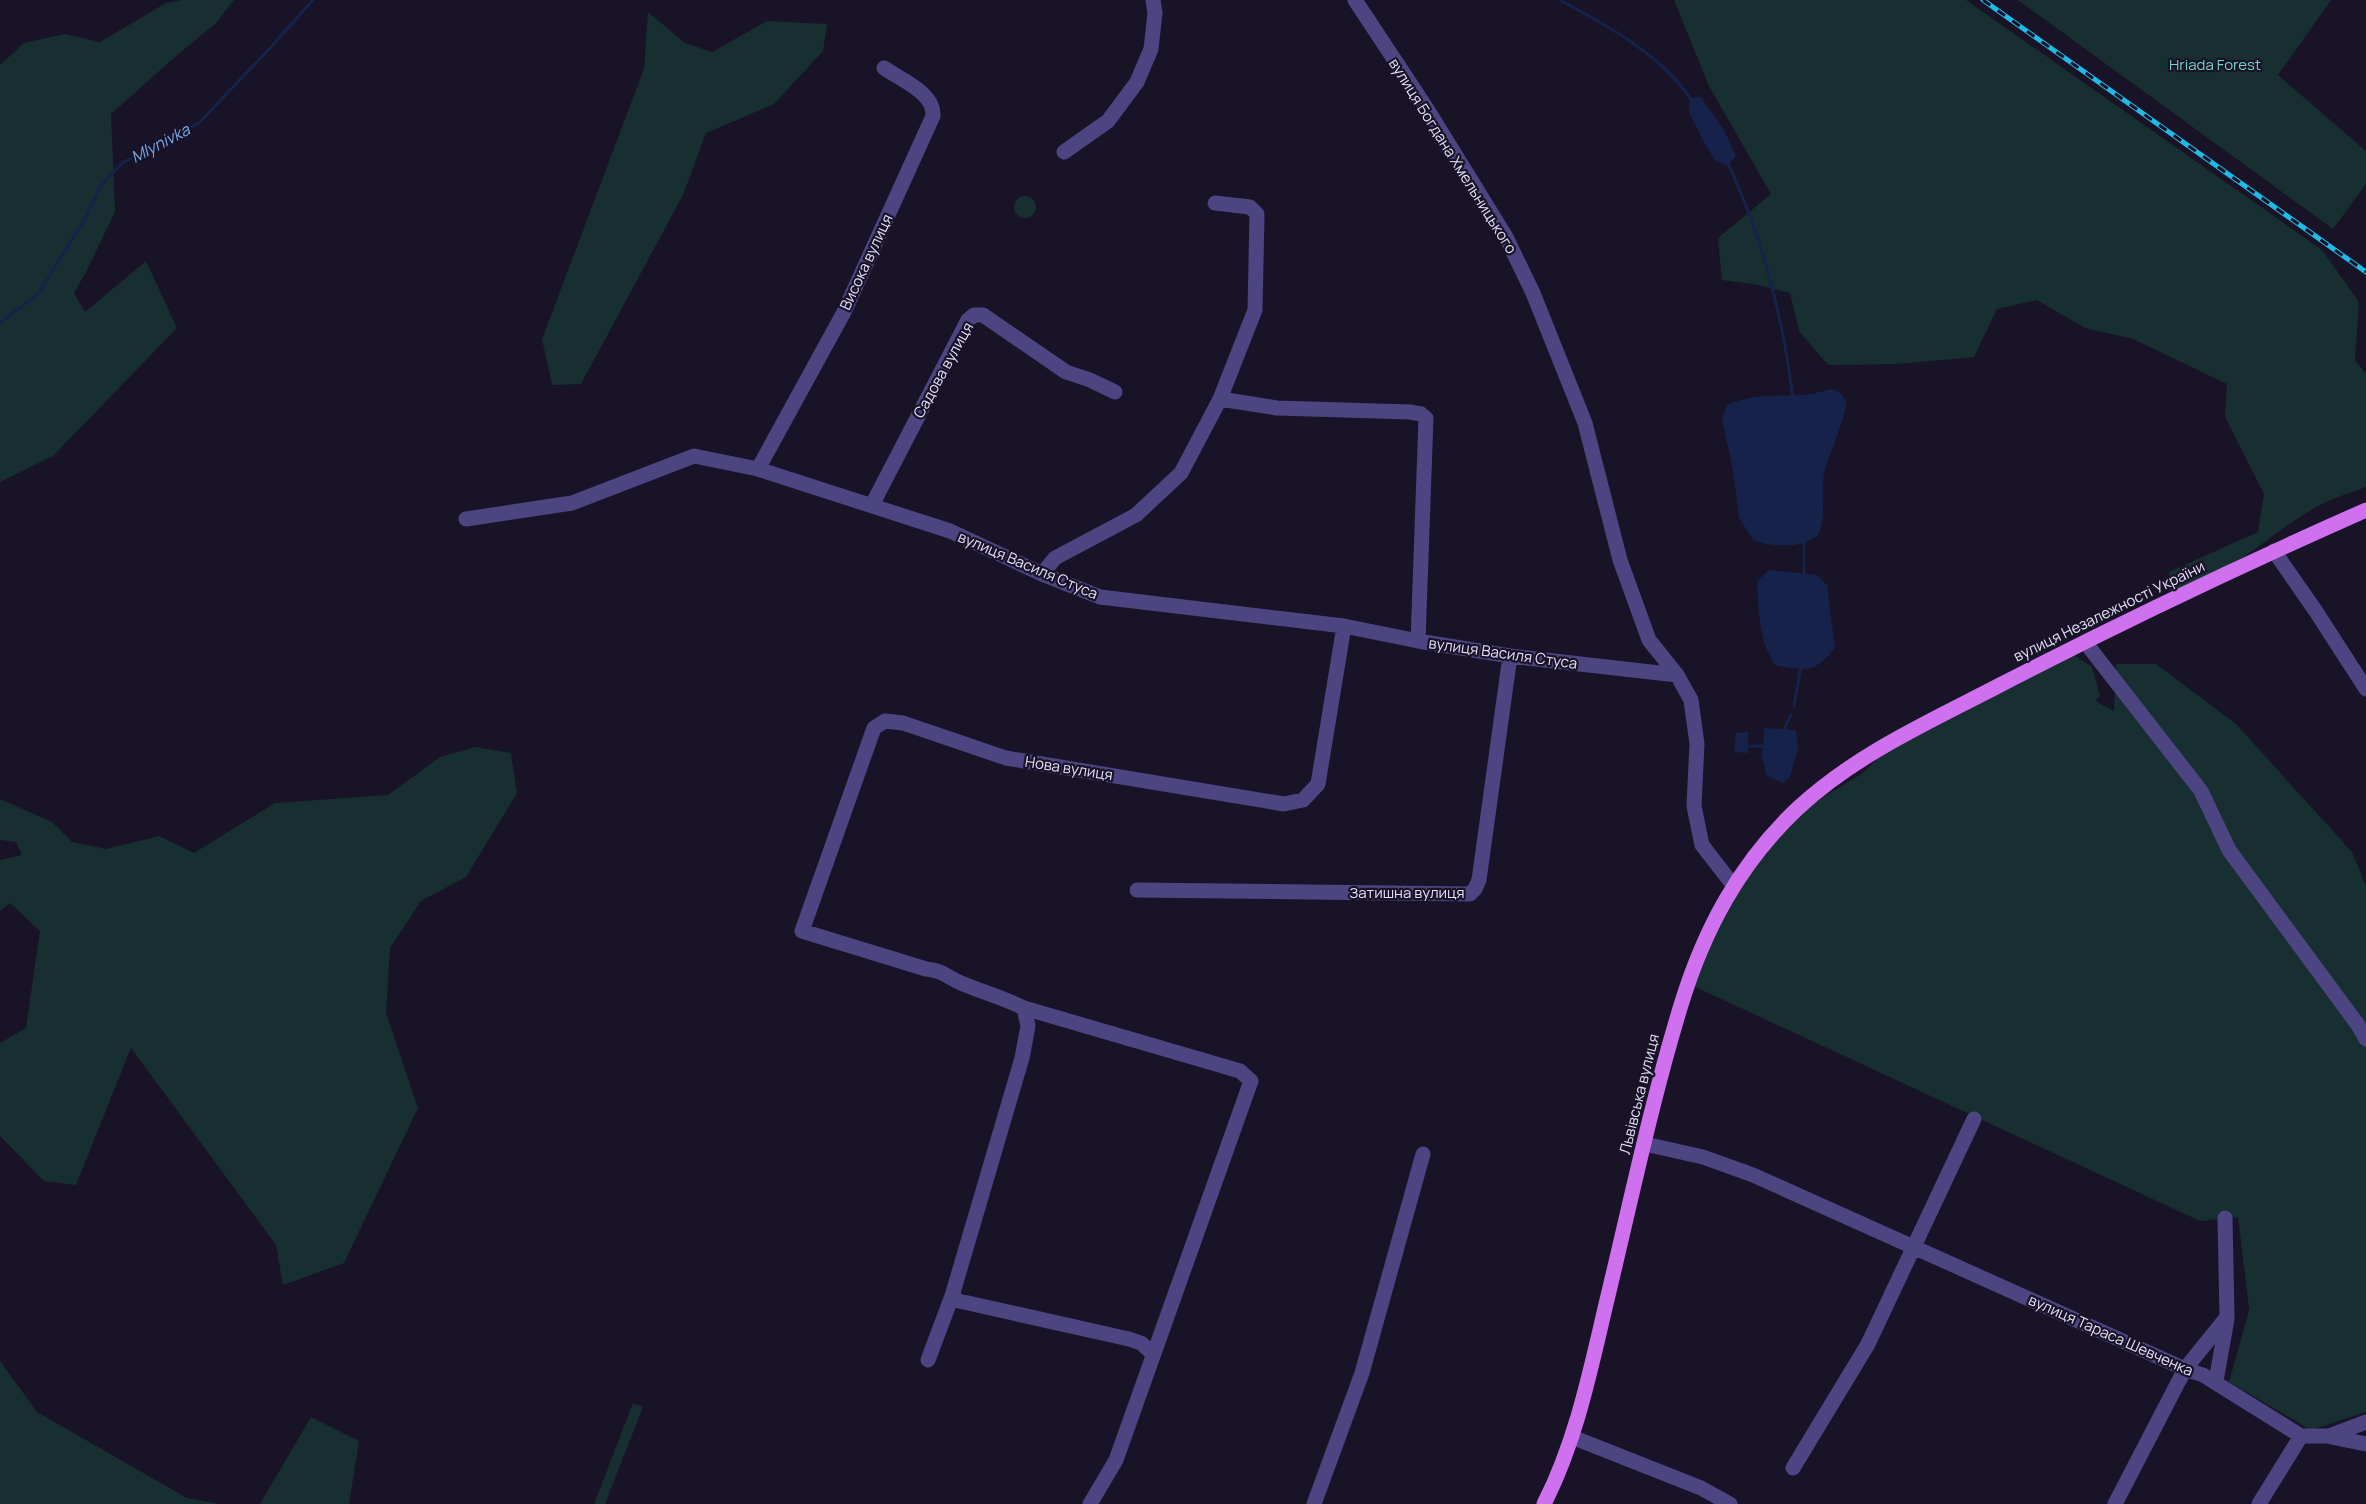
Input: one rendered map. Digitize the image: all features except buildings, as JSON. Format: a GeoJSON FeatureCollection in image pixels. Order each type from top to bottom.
{"type":"FeatureCollection","features":[{"type":"Feature","properties":{"kind":"main road","name":"вулиця Незалежності України"},"geometry":{"type":"LineString","coordinates":[[1871,751],[2085,642],[2274,551],[2366,510]]}},
{"type":"Feature","properties":{"kind":"main road","name":"Львівська вулиця"},"geometry":{"type":"LineString","coordinates":[[1544,1504],[1556,1480],[1572,1437],[1645,1144],[1685,995],[1708,930],[1733,885],[1775,832],[1826,784],[1871,751]]}},
{"type":"Feature","properties":{"kind":"street"},"geometry":{"type":"LineString","coordinates":[[1064,152],[1108,121],[1137,82],[1151,49],[1155,13],[1153,0]]}},
{"type":"Feature","properties":{"kind":"street","name":"вулиця Богдана Хмельницького"},"geometry":{"type":"LineString","coordinates":[[1355,0],[1427,109],[1506,237],[1533,293],[1585,423],[1620,560],[1649,640],[1677,675],[1691,700],[1697,744],[1694,806],[1702,845],[1733,885]]}},
{"type":"Feature","properties":{"kind":"street","name":"Висока вулиця"},"geometry":{"type":"LineString","coordinates":[[758,469],[844,312],[933,116],[933,107],[929,99],[884,68]]}},
{"type":"Feature","properties":{"kind":"street"},"geometry":{"type":"LineString","coordinates":[[1042,574],[1055,558],[1136,515],[1181,473],[1220,399],[1255,310],[1257,214],[1250,207],[1215,202]]}},
{"type":"Feature","properties":{"kind":"street","name":"Садова вулиця"},"geometry":{"type":"LineString","coordinates":[[872,505],[968,320],[974,315],[983,315],[1066,372],[1090,380],[1114,392]]}},
{"type":"Feature","properties":{"kind":"street"},"geometry":{"type":"LineString","coordinates":[[1220,399],[1277,408],[1410,412],[1421,414],[1426,418],[1418,641]]}},
{"type":"Feature","properties":{"kind":"street","name":"вулиця Василя Стуса"},"geometry":{"type":"LineString","coordinates":[[466,519],[572,503],[694,456],[758,469],[950,531],[1042,574],[1100,597],[1344,626],[1510,656],[1677,675]]}},
{"type":"Feature","properties":{"kind":"street"},"geometry":{"type":"LineString","coordinates":[[2274,551],[2366,690]]}},
{"type":"Feature","properties":{"kind":"street","name":"Нова вулиця"},"geometry":{"type":"LineString","coordinates":[[1024,1008],[997,995],[959,983],[939,970],[926,969],[802,931],[874,728],[885,721],[903,723],[1006,758],[1284,804],[1303,800],[1318,784],[1344,626]]}},
{"type":"Feature","properties":{"kind":"street"},"geometry":{"type":"LineString","coordinates":[[2085,642],[2201,791],[2229,850],[2358,1024],[2366,1039]]}},
{"type":"Feature","properties":{"kind":"street","name":"Затишна вулиця"},"geometry":{"type":"LineString","coordinates":[[1137,890],[1470,894],[1479,879],[1510,656]]}},
{"type":"Feature","properties":{"kind":"street"},"geometry":{"type":"LineString","coordinates":[[928,1360],[952,1296],[1022,1058],[1028,1026],[1024,1008],[1240,1071],[1251,1081],[1116,1460],[1090,1504]]}},
{"type":"Feature","properties":{"kind":"street"},"geometry":{"type":"LineString","coordinates":[[1793,1468],[1868,1344],[1974,1119]]}},
{"type":"Feature","properties":{"kind":"street","name":"вулиця Тараса Шевченка"},"geometry":{"type":"LineString","coordinates":[[1645,1144],[1703,1157],[1753,1175],[2216,1381],[2301,1436]]}},
{"type":"Feature","properties":{"kind":"street"},"geometry":{"type":"LineString","coordinates":[[1314,1504],[1362,1373],[1423,1154]]}},
{"type":"Feature","properties":{"kind":"street"},"geometry":{"type":"LineString","coordinates":[[2216,1381],[2227,1317],[2225,1218]]}},
{"type":"Feature","properties":{"kind":"street"},"geometry":{"type":"LineString","coordinates":[[952,1296],[959,1301],[1135,1341],[1141,1343],[1153,1354]]}},
{"type":"Feature","properties":{"kind":"street"},"geometry":{"type":"LineString","coordinates":[[2115,1504],[2185,1369],[2227,1317]]}},
{"type":"Feature","properties":{"kind":"street"},"geometry":{"type":"LineString","coordinates":[[2329,1436],[2366,1422]]}},
{"type":"Feature","properties":{"kind":"street"},"geometry":{"type":"LineString","coordinates":[[2259,1504],[2301,1436],[2329,1436],[2366,1444]]}},
{"type":"Feature","properties":{"kind":"street"},"geometry":{"type":"LineString","coordinates":[[1572,1437],[1701,1488],[1730,1504]]}},
{"type":"Feature","properties":{"kind":"green space"},"geometry":{"type":"Polygon","coordinates":[[[182,0],[234,0],[215,24],[111,114],[115,212],[74,293],[85,312],[146,261],[177,328],[53,456],[0,482],[0,65],[24,43],[65,34],[100,42],[166,3],[182,0]]]}},
{"type":"Feature","properties":{"kind":"green space"},"geometry":{"type":"Polygon","coordinates":[[[1674,0],[1966,0],[2322,250],[2359,302],[2355,360],[2366,374],[2366,487],[2318,506],[2228,567],[2190,586],[2169,591],[2169,572],[2258,532],[2264,494],[2225,417],[2227,384],[2133,339],[2085,328],[2037,300],[1997,309],[1974,357],[1897,364],[1828,365],[1799,331],[1790,293],[1759,285],[1722,280],[1718,238],[1771,194],[1709,86],[1674,0]]]}},
{"type":"Feature","properties":{"kind":"green space","name":"Hriada Forest"},"geometry":{"type":"Polygon","coordinates":[[[2018,0],[2331,0],[2278,75],[2366,151],[2366,184],[2333,229],[2018,0]]]}},
{"type":"Feature","properties":{"kind":"green space"},"geometry":{"type":"Polygon","coordinates":[[[648,12],[685,43],[712,52],[767,21],[827,24],[823,51],[774,104],[706,133],[683,195],[581,384],[552,385],[542,339],[644,69],[648,12]]]}},
{"type":"Feature","properties":{"kind":"green space"},"geometry":{"type":"Polygon","coordinates":[[[1025,196],[1033,199],[1036,207],[1033,215],[1025,218],[1017,215],[1014,207],[1017,199],[1025,196]]]}},
{"type":"Feature","properties":{"kind":"green space"},"geometry":{"type":"Polygon","coordinates":[[[2074,655],[2092,667],[2100,696],[2095,701],[2114,711],[2116,664],[2156,664],[2236,724],[2352,852],[2366,886],[2366,1412],[2311,1430],[2229,1382],[2250,1307],[2238,1217],[2200,1221],[1689,984],[1708,930],[1789,818],[1863,773],[1881,755],[2074,655]]]}},
{"type":"Feature","properties":{"kind":"green space"},"geometry":{"type":"Polygon","coordinates":[[[475,747],[511,753],[517,793],[466,877],[421,901],[390,948],[386,1013],[418,1108],[344,1263],[283,1285],[276,1245],[131,1048],[76,1185],[44,1181],[0,1136],[0,1043],[26,1028],[40,931],[10,903],[0,911],[0,860],[22,855],[16,842],[0,840],[0,799],[52,822],[72,842],[106,849],[159,836],[194,853],[275,803],[388,795],[440,757],[475,747]]]}},
{"type":"Feature","properties":{"kind":"green space"},"geometry":{"type":"Polygon","coordinates":[[[0,1361],[37,1412],[187,1498],[220,1504],[0,1504],[0,1361]]]}},
{"type":"Feature","properties":{"kind":"green space"},"geometry":{"type":"Polygon","coordinates":[[[633,1403],[643,1407],[605,1504],[594,1504],[633,1403]]]}},
{"type":"Feature","properties":{"kind":"green space"},"geometry":{"type":"Polygon","coordinates":[[[311,1417],[359,1441],[349,1504],[260,1504],[311,1417]]]}},
{"type":"Feature","properties":{"kind":"water"},"geometry":{"type":"Polygon","coordinates":[[[1701,97],[1725,132],[1736,156],[1727,166],[1715,160],[1689,113],[1690,98],[1701,97]]]}},
{"type":"Feature","properties":{"kind":"water"},"geometry":{"type":"Polygon","coordinates":[[[1833,389],[1843,396],[1846,407],[1823,477],[1823,511],[1818,535],[1803,543],[1788,546],[1754,541],[1739,518],[1733,470],[1722,419],[1727,405],[1754,397],[1805,395],[1833,389]]]}},
{"type":"Feature","properties":{"kind":"water"},"geometry":{"type":"Polygon","coordinates":[[[1769,570],[1817,575],[1827,585],[1835,648],[1815,666],[1794,669],[1775,665],[1769,655],[1760,624],[1757,581],[1769,570]]]}},
{"type":"Feature","properties":{"kind":"water"},"geometry":{"type":"Polygon","coordinates":[[[1764,728],[1796,730],[1798,749],[1790,777],[1782,783],[1766,775],[1762,755],[1764,728]]]}},
{"type":"Feature","properties":{"kind":"water"},"geometry":{"type":"Polygon","coordinates":[[[1748,732],[1748,753],[1734,752],[1736,733],[1748,732]]]}},
{"type":"Feature","properties":{"kind":"waterway","name":"Mlynivka"},"geometry":{"type":"LineString","coordinates":[[0,323],[38,294],[88,214],[100,187],[122,163],[199,123],[313,0]]}},
{"type":"Feature","properties":{"kind":"waterway"},"geometry":{"type":"LineString","coordinates":[[1560,0],[1615,31],[1649,55],[1665,69],[1692,101]]}},
{"type":"Feature","properties":{"kind":"waterway"},"geometry":{"type":"LineString","coordinates":[[1727,161],[1761,248],[1777,307],[1793,399]]}},
{"type":"Feature","properties":{"kind":"waterway"},"geometry":{"type":"LineString","coordinates":[[1804,540],[1804,575]]}},
{"type":"Feature","properties":{"kind":"waterway"},"geometry":{"type":"LineString","coordinates":[[1794,706],[1801,666]]}},
{"type":"Feature","properties":{"kind":"waterway"},"geometry":{"type":"LineString","coordinates":[[1783,731],[1791,715]]}},
{"type":"Feature","properties":{"kind":"waterway"},"geometry":{"type":"LineString","coordinates":[[1745,746],[1765,746]]}},
{"type":"Feature","properties":{"kind":"railway"},"geometry":{"type":"LineString","coordinates":[[1983,0],[2366,272]]}}]}
